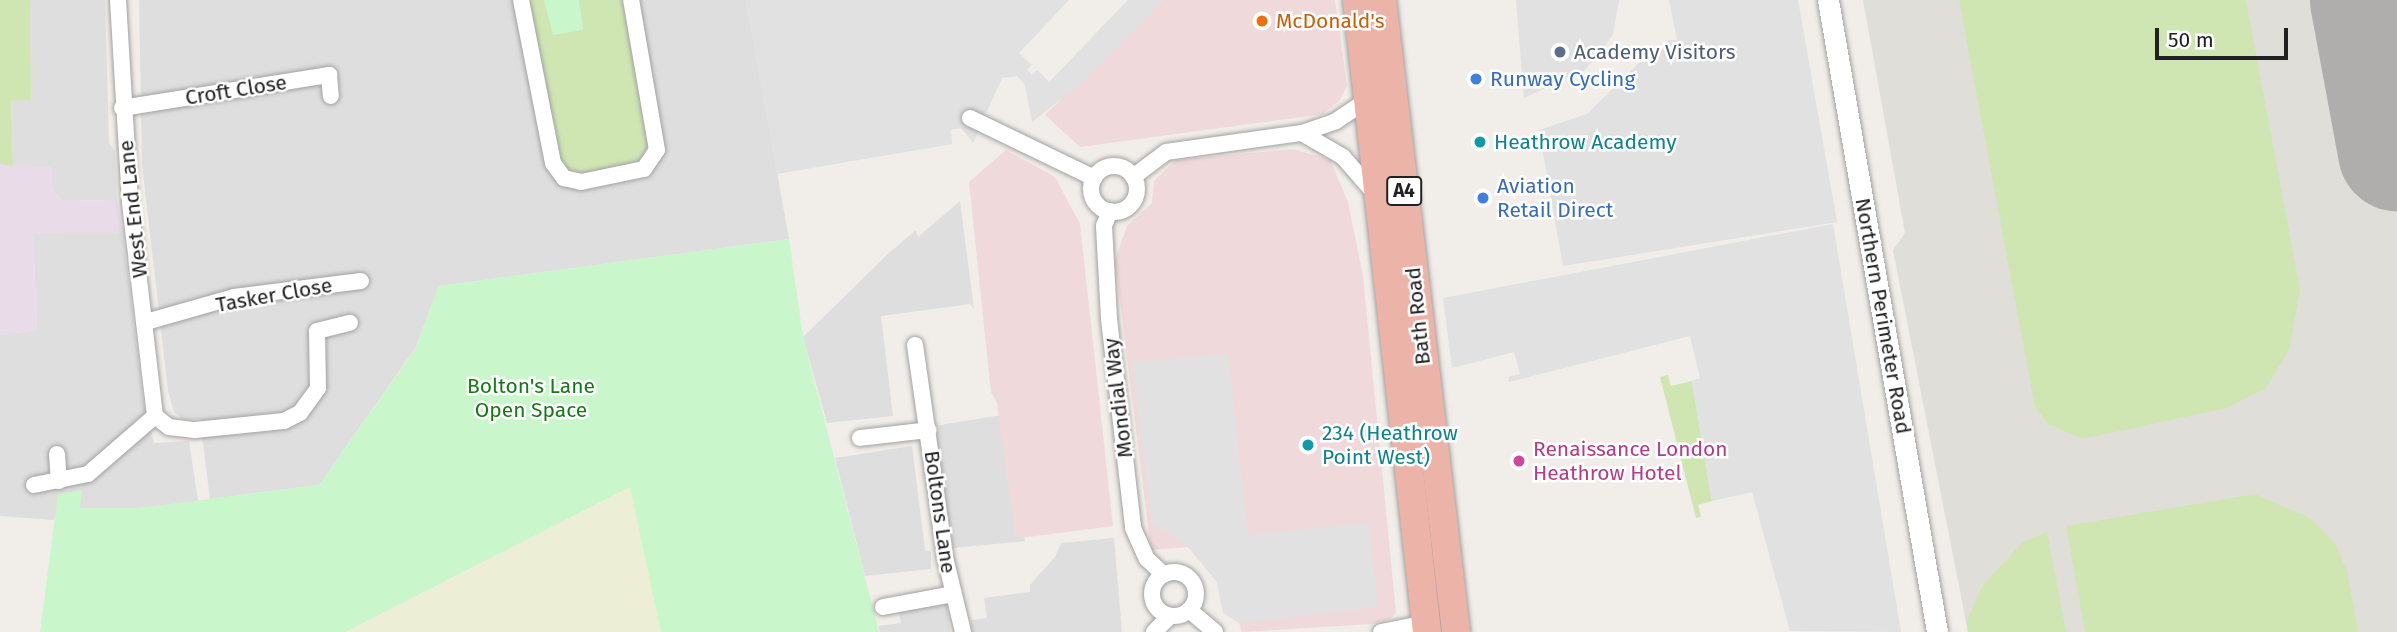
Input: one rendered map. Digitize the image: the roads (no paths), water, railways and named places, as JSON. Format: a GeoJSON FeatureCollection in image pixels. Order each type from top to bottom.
{"type":"FeatureCollection","features":[{"type":"Feature","properties":{"kind":"highway","name":"Bath Road"},"geometry":{"type":"LineString","coordinates":[[1357,0],[1427,632]]}},
{"type":"Feature","properties":{"kind":"highway","name":"Bath Road"},"geometry":{"type":"LineString","coordinates":[[1382,0],[1456,631]]}},
{"type":"Feature","properties":{"kind":"street","name":"West End Lane"},"geometry":{"type":"LineString","coordinates":[[118,0],[122,108],[155,416]]}},
{"type":"Feature","properties":{"kind":"street"},"geometry":{"type":"LineString","coordinates":[[521,0],[553,163],[564,178],[581,182],[644,169],[657,149],[631,0]]}},
{"type":"Feature","properties":{"kind":"street","name":"Northern Perimeter Road"},"geometry":{"type":"LineString","coordinates":[[1828,0],[1937,632]]}},
{"type":"Feature","properties":{"kind":"street","name":"Croft Close"},"geometry":{"type":"LineString","coordinates":[[122,108],[329,75],[331,96]]}},
{"type":"Feature","properties":{"kind":"street"},"geometry":{"type":"LineString","coordinates":[[1133,177],[1166,152],[1302,133],[1336,121],[1369,99]]}},
{"type":"Feature","properties":{"kind":"street"},"geometry":{"type":"LineString","coordinates":[[970,118],[1094,178]]}},
{"type":"Feature","properties":{"kind":"street"},"geometry":{"type":"LineString","coordinates":[[1302,133],[1343,157],[1380,199]]}},
{"type":"Feature","properties":{"kind":"street"},"geometry":{"type":"LineString","coordinates":[[1110,167],[1123,168],[1133,177],[1136,192],[1130,205],[1110,212],[1093,199],[1094,178],[1110,167]]}},
{"type":"Feature","properties":{"kind":"street","name":"Mondial Way"},"geometry":{"type":"LineString","coordinates":[[1110,212],[1104,226],[1109,319],[1133,528],[1147,559],[1164,575]]}},
{"type":"Feature","properties":{"kind":"street","name":"Tasker Close"},"geometry":{"type":"LineString","coordinates":[[146,322],[234,297],[361,281]]}},
{"type":"Feature","properties":{"kind":"street"},"geometry":{"type":"LineString","coordinates":[[34,485],[92,471],[155,416],[180,430],[294,416],[311,403],[318,388],[317,331],[350,323]]}},
{"type":"Feature","properties":{"kind":"street","name":"Boltons Lane"},"geometry":{"type":"LineString","coordinates":[[915,345],[953,594],[963,632]]}},
{"type":"Feature","properties":{"kind":"street","name":"Boltons Lane"},"geometry":{"type":"LineString","coordinates":[[860,438],[929,430]]}},
{"type":"Feature","properties":{"kind":"street"},"geometry":{"type":"LineString","coordinates":[[57,454],[59,481]]}},
{"type":"Feature","properties":{"kind":"street"},"geometry":{"type":"LineString","coordinates":[[1154,632],[1170,616],[1189,610],[1196,597],[1193,583],[1182,574],[1164,575],[1154,584],[1152,598],[1158,610],[1170,616]]}},
{"type":"Feature","properties":{"kind":"street","name":"Boltons Lane"},"geometry":{"type":"LineString","coordinates":[[883,607],[953,594]]}},
{"type":"Feature","properties":{"kind":"street"},"geometry":{"type":"LineString","coordinates":[[1189,610],[1215,632]]}},
{"type":"Feature","properties":{"kind":"street"},"geometry":{"type":"LineString","coordinates":[[1381,632],[1412,626],[1427,632],[1456,631]]}},
{"type":"Feature","properties":{"kind":"place","name":"McDonald's"},"geometry":{"type":"Point","coordinates":[1262,21]}},
{"type":"Feature","properties":{"kind":"place","name":"Academy Visitors"},"geometry":{"type":"Point","coordinates":[1560,52]}},
{"type":"Feature","properties":{"kind":"place","name":"Runway Cycling"},"geometry":{"type":"Point","coordinates":[1476,79]}},
{"type":"Feature","properties":{"kind":"place","name":"Heathrow Academy"},"geometry":{"type":"Point","coordinates":[1480,142]}},
{"type":"Feature","properties":{"kind":"place","name":"Aviation Retail Direct"},"geometry":{"type":"Point","coordinates":[1483,198]}},
{"type":"Feature","properties":{"kind":"place","name":"234 (Heathrow Point West)"},"geometry":{"type":"Point","coordinates":[1308,445]}},
{"type":"Feature","properties":{"kind":"place","name":"Renaissance London Heathrow Hotel"},"geometry":{"type":"Point","coordinates":[1519,461]}},
{"type":"Feature","properties":{"kind":"park label","name":"Bolton's Lane Open Space"},"geometry":{"type":"Point","coordinates":[531,398]}}]}
